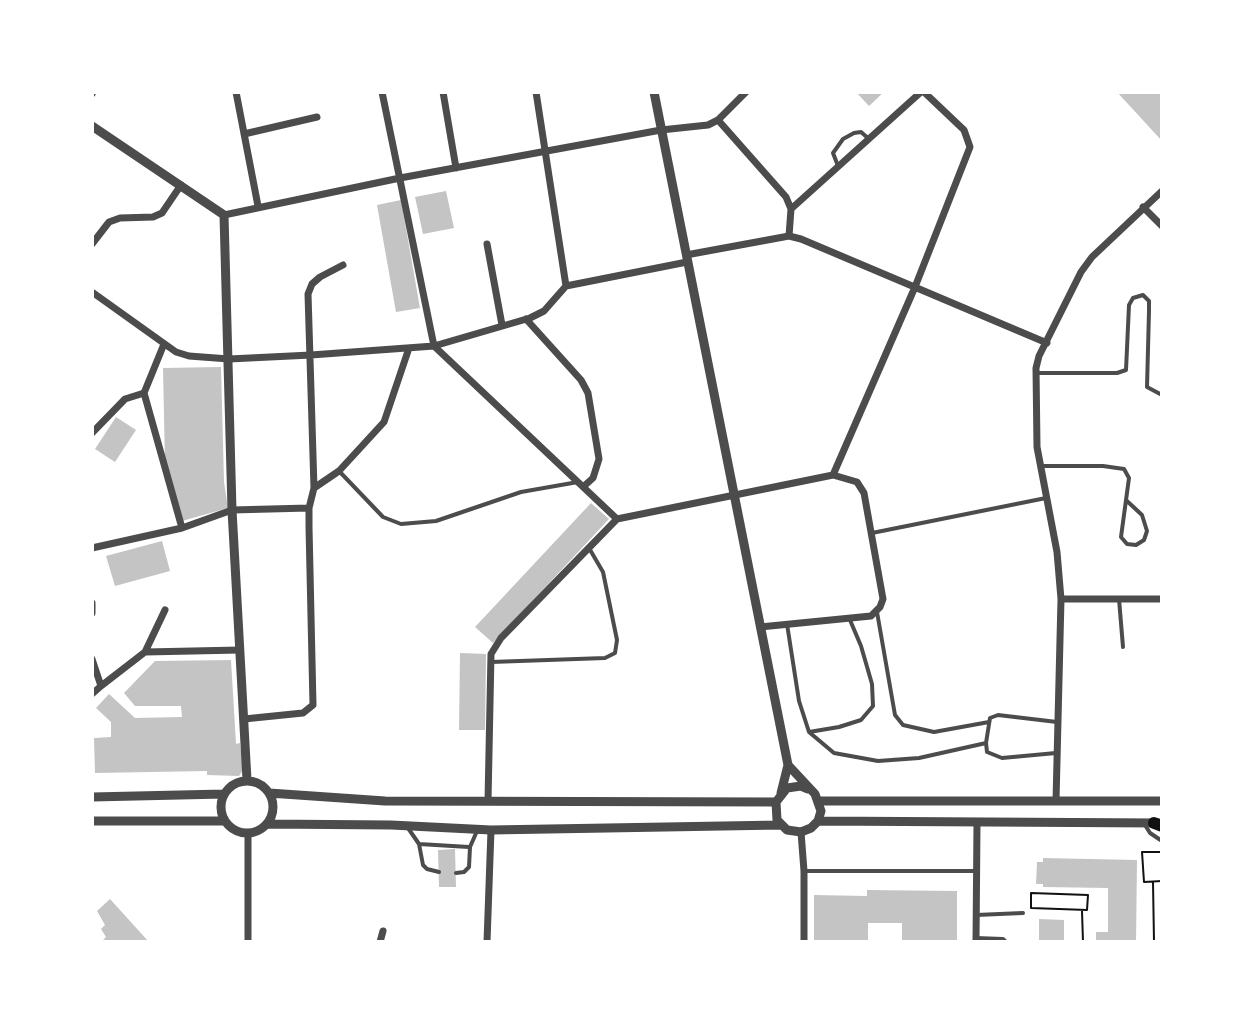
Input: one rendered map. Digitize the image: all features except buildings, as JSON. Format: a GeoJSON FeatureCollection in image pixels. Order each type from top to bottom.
{"type":"FeatureCollection","features":[{"type":"Feature","properties":{"kind":"street"},"geometry":{"type":"LineString","coordinates":[[236,92],[258,206]]}},
{"type":"Feature","properties":{"kind":"street"},"geometry":{"type":"LineString","coordinates":[[382,92],[434,346],[617,519]]}},
{"type":"Feature","properties":{"kind":"street"},"geometry":{"type":"LineString","coordinates":[[443,92],[456,168]]}},
{"type":"Feature","properties":{"kind":"street"},"geometry":{"type":"LineString","coordinates":[[536,92],[566,286]]}},
{"type":"Feature","properties":{"kind":"street"},"geometry":{"type":"LineString","coordinates":[[654,92],[788,765],[819,801],[821,811],[818,821],[801,832],[787,830],[775,814],[788,765]]}},
{"type":"Feature","properties":{"kind":"street"},"geometry":{"type":"LineString","coordinates":[[92,126],[224,215],[400,178],[661,130],[708,125],[718,120],[746,92]]}},
{"type":"Feature","properties":{"kind":"street"},"geometry":{"type":"LineString","coordinates":[[791,209],[923,92],[964,130],[970,147],[915,287],[833,475]]}},
{"type":"Feature","properties":{"kind":"street"},"geometry":{"type":"LineString","coordinates":[[244,134],[317,117]]}},
{"type":"Feature","properties":{"kind":"street"},"geometry":{"type":"LineString","coordinates":[[718,120],[780,188],[791,209],[789,236]]}},
{"type":"Feature","properties":{"kind":"street"},"geometry":{"type":"LineString","coordinates":[[92,244],[109,222],[120,218],[153,217],[162,213],[181,185]]}},
{"type":"Feature","properties":{"kind":"street"},"geometry":{"type":"LineString","coordinates":[[1056,801],[1061,599],[1057,552],[1036,435],[1036,373],[1039,356],[1081,272],[1092,257],[1162,191]]}},
{"type":"Feature","properties":{"kind":"street"},"geometry":{"type":"LineString","coordinates":[[1143,207],[1162,226]]}},
{"type":"Feature","properties":{"kind":"street"},"geometry":{"type":"LineString","coordinates":[[224,215],[232,510],[247,780]]}},
{"type":"Feature","properties":{"kind":"street"},"geometry":{"type":"LineString","coordinates":[[92,292],[176,352],[189,356],[229,359],[434,346],[544,311],[566,286],[789,236],[1047,343]]}},
{"type":"Feature","properties":{"kind":"street"},"geometry":{"type":"LineString","coordinates":[[487,244],[502,325]]}},
{"type":"Feature","properties":{"kind":"street"},"geometry":{"type":"LineString","coordinates":[[244,719],[303,713],[313,705],[309,508],[314,488],[308,294],[312,284],[320,277],[343,265]]}},
{"type":"Feature","properties":{"kind":"street"},"geometry":{"type":"LineString","coordinates":[[526,319],[581,380],[588,393],[599,459],[598,469],[581,484]]}},
{"type":"Feature","properties":{"kind":"street"},"geometry":{"type":"LineString","coordinates":[[164,344],[144,393],[182,528]]}},
{"type":"Feature","properties":{"kind":"street"},"geometry":{"type":"LineString","coordinates":[[314,488],[339,471],[384,422],[409,348]]}},
{"type":"Feature","properties":{"kind":"street"},"geometry":{"type":"LineString","coordinates":[[92,433],[125,399],[144,393]]}},
{"type":"Feature","properties":{"kind":"street"},"geometry":{"type":"LineString","coordinates":[[488,801],[491,654],[501,638],[617,519],[833,475],[850,478],[860,485],[864,493],[883,599],[877,612],[871,616],[760,627]]}},
{"type":"Feature","properties":{"kind":"street"},"geometry":{"type":"LineString","coordinates":[[92,548],[182,528],[232,510],[309,508]]}},
{"type":"Feature","properties":{"kind":"street"},"geometry":{"type":"LineString","coordinates":[[1061,599],[1162,599]]}},
{"type":"Feature","properties":{"kind":"street"},"geometry":{"type":"LineString","coordinates":[[92,603],[92,613]]}},
{"type":"Feature","properties":{"kind":"street"},"geometry":{"type":"LineString","coordinates":[[92,694],[145,652],[165,610]]}},
{"type":"Feature","properties":{"kind":"street"},"geometry":{"type":"LineString","coordinates":[[145,652],[240,650]]}},
{"type":"Feature","properties":{"kind":"street"},"geometry":{"type":"LineString","coordinates":[[92,659],[101,686]]}},
{"type":"Feature","properties":{"kind":"street"},"geometry":{"type":"LineString","coordinates":[[247,780],[258,783],[269,793],[273,803],[272,814],[267,824],[258,830],[248,833],[235,830],[225,821],[220,808],[224,794],[231,786],[247,780]]}},
{"type":"Feature","properties":{"kind":"street"},"geometry":{"type":"LineString","coordinates":[[269,793],[385,801],[488,801],[778,797],[794,786],[808,789]]}},
{"type":"Feature","properties":{"kind":"street"},"geometry":{"type":"LineString","coordinates":[[92,797],[224,794]]}},
{"type":"Feature","properties":{"kind":"street"},"geometry":{"type":"LineString","coordinates":[[819,801],[1162,801]]}},
{"type":"Feature","properties":{"kind":"street"},"geometry":{"type":"LineString","coordinates":[[92,821],[225,821]]}},
{"type":"Feature","properties":{"kind":"street"},"geometry":{"type":"LineString","coordinates":[[818,821],[1156,824]]}},
{"type":"Feature","properties":{"kind":"street"},"geometry":{"type":"LineString","coordinates":[[267,824],[477,830],[781,825]]}},
{"type":"Feature","properties":{"kind":"street"},"geometry":{"type":"LineString","coordinates":[[976,940],[977,824]]}},
{"type":"Feature","properties":{"kind":"street"},"geometry":{"type":"LineString","coordinates":[[489,941],[491,830]]}},
{"type":"Feature","properties":{"kind":"street"},"geometry":{"type":"LineString","coordinates":[[801,832],[804,942]]}},
{"type":"Feature","properties":{"kind":"street"},"geometry":{"type":"LineString","coordinates":[[248,833],[248,942]]}},
{"type":"Feature","properties":{"kind":"street"},"geometry":{"type":"LineString","coordinates":[[380,942],[383,931]]}},
{"type":"Feature","properties":{"kind":"lane"},"geometry":{"type":"LineString","coordinates":[[838,167],[833,153],[843,139],[861,132],[869,139]]}},
{"type":"Feature","properties":{"kind":"lane"},"geometry":{"type":"LineString","coordinates":[[1036,373],[1117,373],[1126,370],[1129,305],[1133,298],[1143,295],[1149,301],[1147,387],[1162,395]]}},
{"type":"Feature","properties":{"kind":"lane"},"geometry":{"type":"LineString","coordinates":[[1162,429],[1162,455]]}},
{"type":"Feature","properties":{"kind":"lane"},"geometry":{"type":"LineString","coordinates":[[1040,466],[1124,469],[1129,478],[1121,537],[1127,544],[1136,545],[1144,540],[1147,531],[1142,515],[1127,501]]}},
{"type":"Feature","properties":{"kind":"lane"},"geometry":{"type":"LineString","coordinates":[[339,471],[383,517],[401,524],[436,521],[521,492],[581,484]]}},
{"type":"Feature","properties":{"kind":"lane"},"geometry":{"type":"LineString","coordinates":[[872,533],[1046,498]]}},
{"type":"Feature","properties":{"kind":"lane"},"geometry":{"type":"LineString","coordinates":[[491,662],[605,658],[615,653],[617,640],[603,572],[589,548]]}},
{"type":"Feature","properties":{"kind":"lane"},"geometry":{"type":"LineString","coordinates":[[1119,599],[1123,647]]}},
{"type":"Feature","properties":{"kind":"lane"},"geometry":{"type":"LineString","coordinates":[[877,612],[895,715],[903,725],[934,732],[989,722]]}},
{"type":"Feature","properties":{"kind":"lane"},"geometry":{"type":"LineString","coordinates":[[809,732],[861,720],[873,706],[872,684],[865,658],[849,618]]}},
{"type":"Feature","properties":{"kind":"lane"},"geometry":{"type":"LineString","coordinates":[[787,624],[799,701],[809,732],[834,753],[878,761],[919,758],[986,743]]}},
{"type":"Feature","properties":{"kind":"lane"},"geometry":{"type":"LineString","coordinates":[[1057,722],[998,715],[990,718],[986,743],[987,752],[1002,758],[1057,753]]}},
{"type":"Feature","properties":{"kind":"lane"},"geometry":{"type":"LineString","coordinates":[[1156,824],[1150,833],[1162,841]]}},
{"type":"Feature","properties":{"kind":"lane"},"geometry":{"type":"LineString","coordinates":[[407,826],[419,844],[423,865],[439,872]]}},
{"type":"Feature","properties":{"kind":"lane"},"geometry":{"type":"LineString","coordinates":[[456,873],[464,872],[469,867],[470,847],[477,830]]}},
{"type":"Feature","properties":{"kind":"lane"},"geometry":{"type":"LineString","coordinates":[[419,844],[470,847]]}},
{"type":"Feature","properties":{"kind":"lane"},"geometry":{"type":"LineString","coordinates":[[804,871],[976,871]]}},
{"type":"Feature","properties":{"kind":"lane"},"geometry":{"type":"LineString","coordinates":[[976,915],[1023,913]]}},
{"type":"Feature","properties":{"kind":"lane"},"geometry":{"type":"LineString","coordinates":[[976,940],[1003,939],[1006,942]]}},
{"type":"Feature","properties":{"kind":"path"},"geometry":{"type":"LineString","coordinates":[[1162,867],[1162,851],[1142,852],[1144,882],[1162,881]]}},
{"type":"Feature","properties":{"kind":"path"},"geometry":{"type":"LineString","coordinates":[[1153,881],[1154,942]]}},
{"type":"Feature","properties":{"kind":"path"},"geometry":{"type":"LineString","coordinates":[[1031,893],[1088,895],[1087,910],[1082,909],[1031,908],[1031,893]]}},
{"type":"Feature","properties":{"kind":"path"},"geometry":{"type":"LineString","coordinates":[[1153,895],[1162,894]]}},
{"type":"Feature","properties":{"kind":"path"},"geometry":{"type":"LineString","coordinates":[[1082,909],[1083,942]]}}]}
